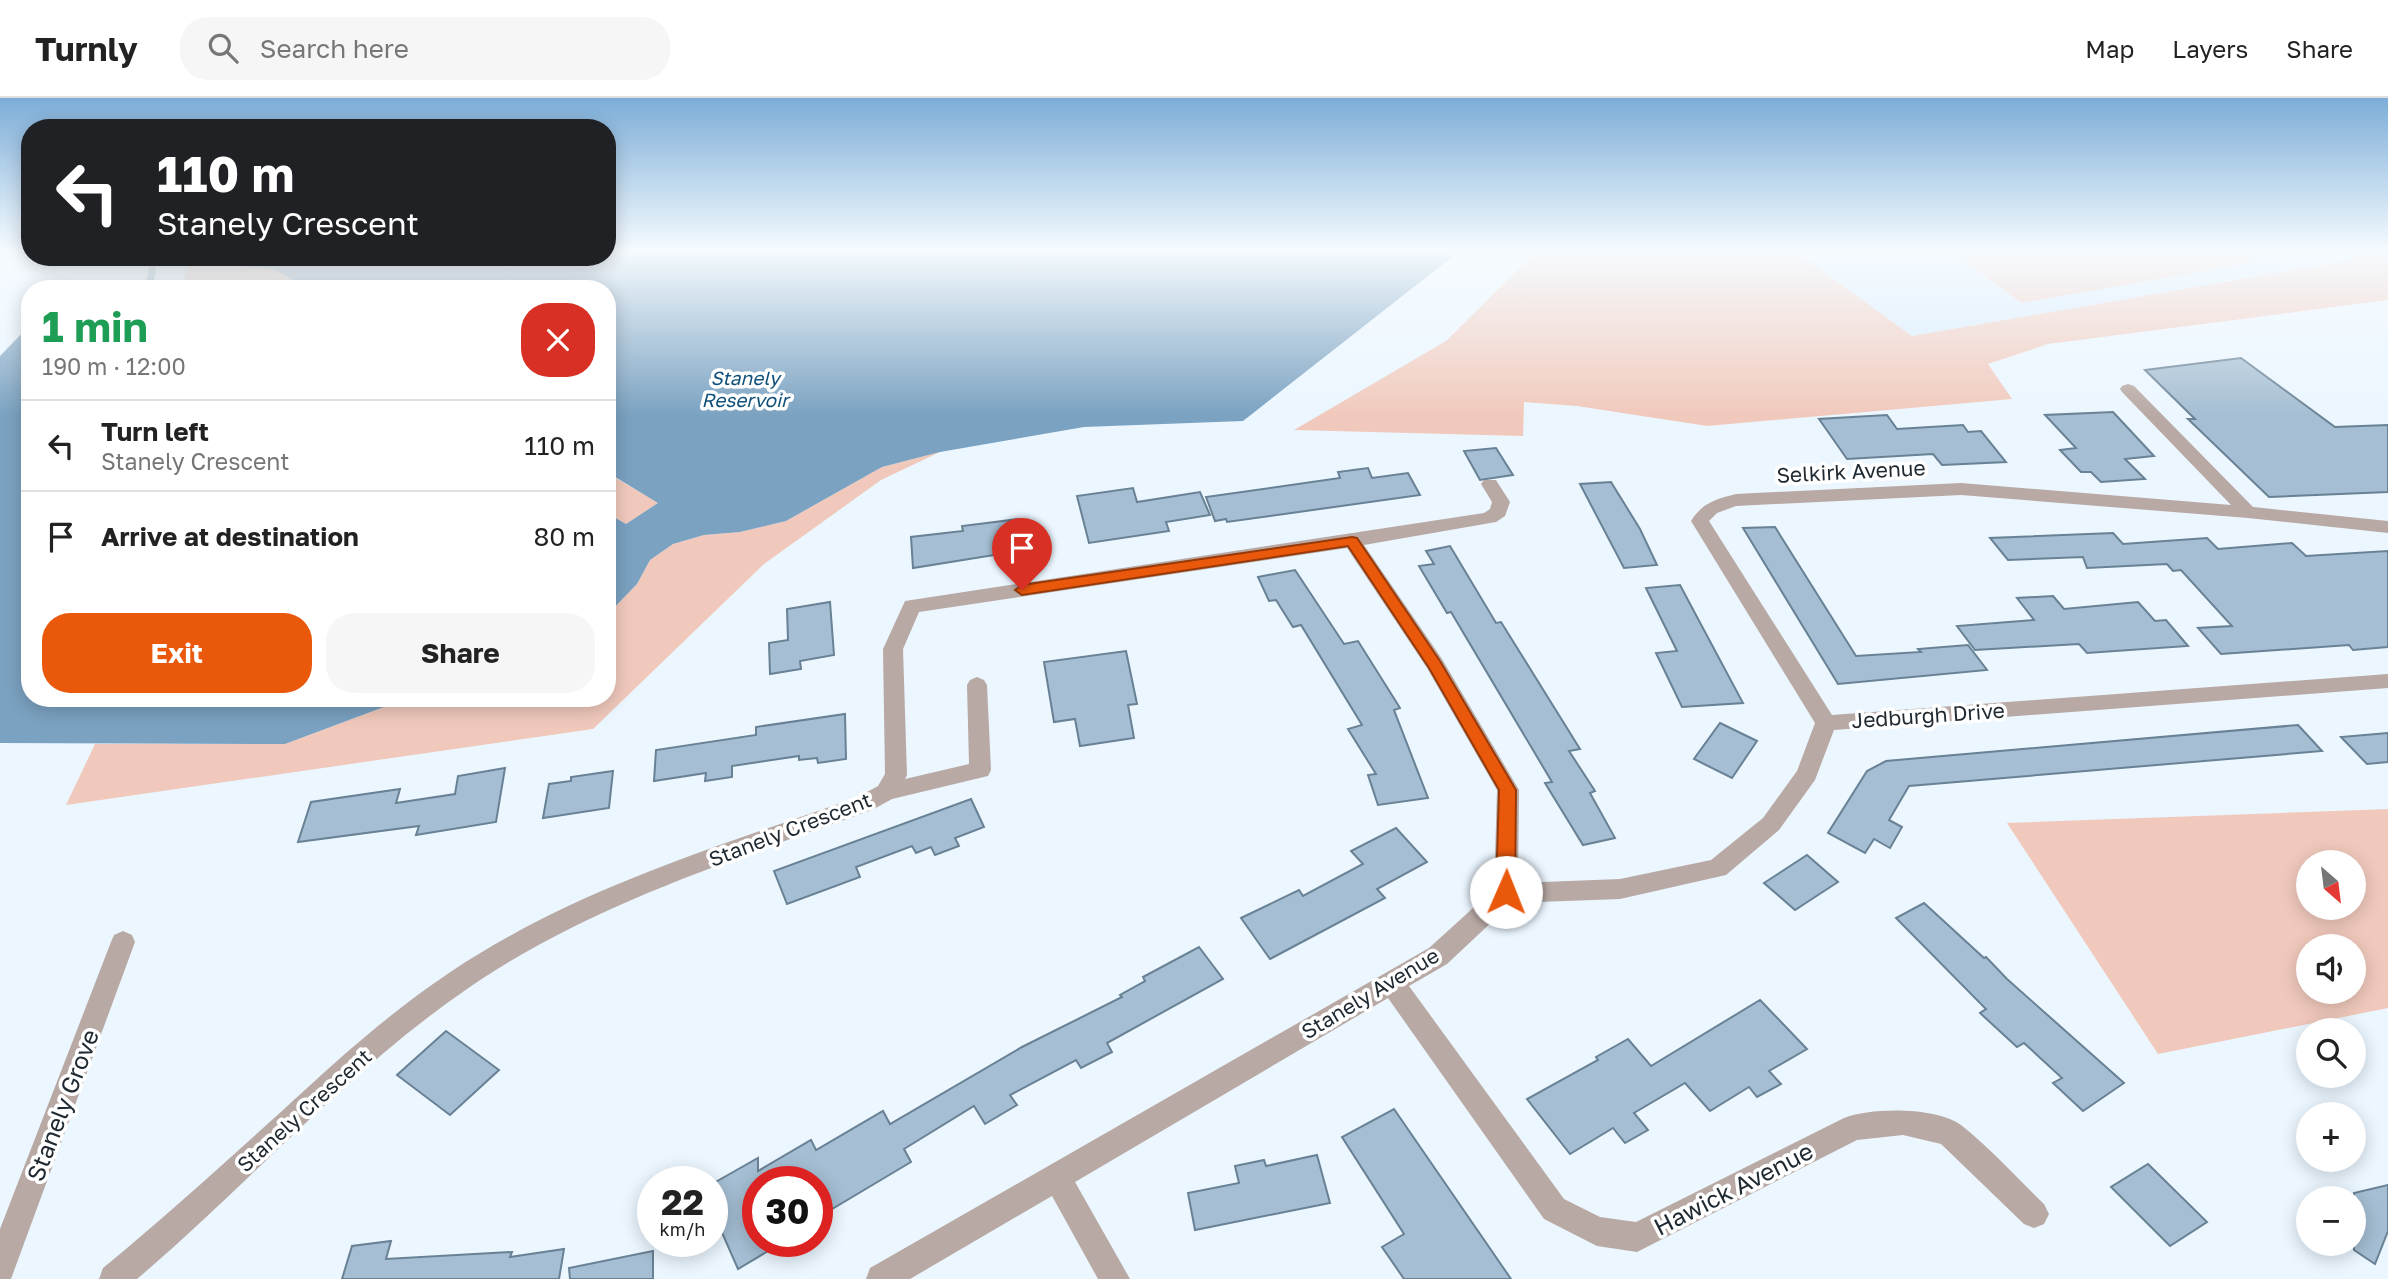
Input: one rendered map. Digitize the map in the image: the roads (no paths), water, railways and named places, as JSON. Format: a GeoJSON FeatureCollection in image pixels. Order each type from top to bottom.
{"type":"FeatureCollection","features":[{"type":"Feature","properties":{"kind":"street"},"geometry":{"type":"LineString","coordinates":[[2128,389],[2248,512]]}},
{"type":"Feature","properties":{"kind":"street","name":"Stanely Crescent"},"geometry":{"type":"LineString","coordinates":[[114,1279],[194,1212],[349,1067],[404,1021],[488,962],[590,908],[645,884],[864,803],[886,792],[896,775],[893,649],[912,606],[1489,518],[1499,512],[1501,502],[1490,484]]}},
{"type":"Feature","properties":{"kind":"street","name":"Selkirk Avenue"},"geometry":{"type":"LineString","coordinates":[[1826,723],[1700,522],[1704,513],[1714,506],[1736,500],[1961,489],[2248,512],[2388,527]]}},
{"type":"Feature","properties":{"kind":"street"},"geometry":{"type":"LineString","coordinates":[[1352,541],[1434,664],[1508,790],[1506,892]]}},
{"type":"Feature","properties":{"kind":"street","name":"Jedburgh Drive"},"geometry":{"type":"LineString","coordinates":[[1506,892],[1620,889],[1717,868],[1771,824],[1807,774],[1826,723],[2388,681]]}},
{"type":"Feature","properties":{"kind":"street"},"geometry":{"type":"LineString","coordinates":[[886,792],[980,770],[977,685]]}},
{"type":"Feature","properties":{"kind":"street","name":"Stanely Avenue"},"geometry":{"type":"LineString","coordinates":[[881,1279],[1438,956],[1506,892]]}},
{"type":"Feature","properties":{"kind":"street","name":"Stanely Grove"},"geometry":{"type":"LineString","coordinates":[[0,1268],[123,942]]}},
{"type":"Feature","properties":{"kind":"street","name":"Hawick Avenue"},"geometry":{"type":"LineString","coordinates":[[1392,982],[1554,1209],[1597,1231],[1637,1237],[1854,1127],[1903,1122],[1950,1133],[2034,1214]]}},
{"type":"Feature","properties":{"kind":"street"},"geometry":{"type":"LineString","coordinates":[[1056,1176],[1115,1279]]}},
{"type":"Feature","properties":{"kind":"water","name":"Stanely Reservoir"},"geometry":{"type":"Polygon","coordinates":[[[616,305],[1391,305],[1243,421],[1084,427],[940,452],[882,467],[786,521],[740,532],[704,535],[673,544],[650,560],[637,584],[616,606],[616,518],[626,524],[658,503],[616,477],[616,305]]]}},
{"type":"Feature","properties":{"kind":"water"},"geometry":{"type":"Polygon","coordinates":[[[21,334],[21,707],[384,707],[285,744],[0,743],[0,356],[21,334]]]}}]}
